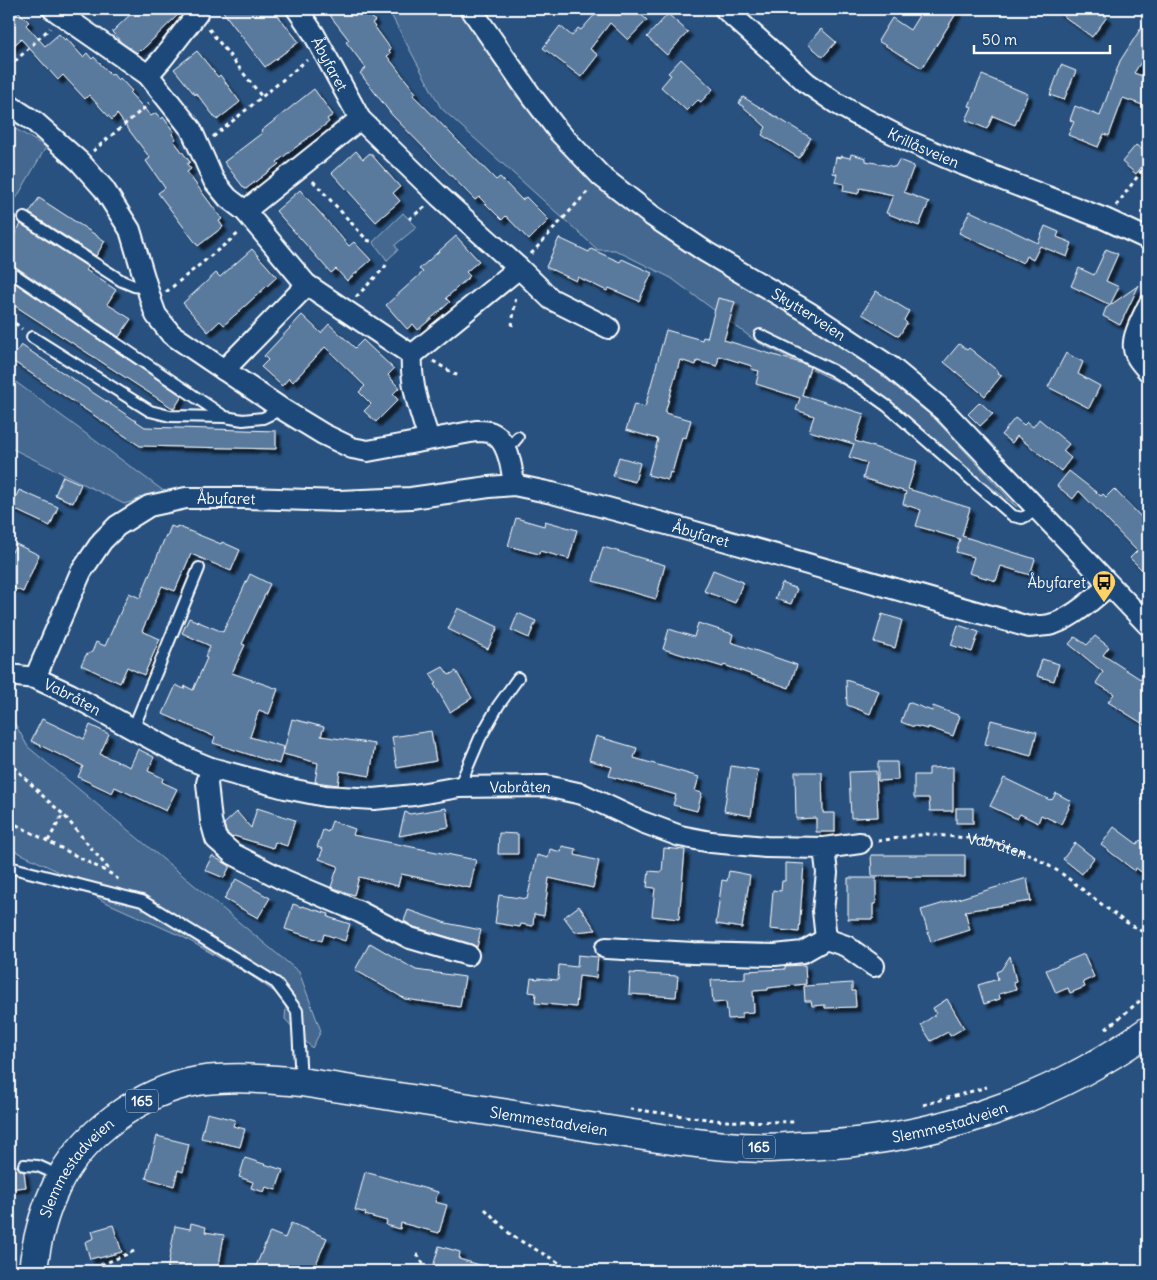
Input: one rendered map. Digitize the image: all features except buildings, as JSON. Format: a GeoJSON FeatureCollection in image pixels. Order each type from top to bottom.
{"type":"FeatureCollection","features":[{"type":"Feature","properties":{"kind":"main road","name":"Slemmestadveien"},"geometry":{"type":"LineString","coordinates":[[33,1271],[35,1248],[56,1186],[64,1172],[92,1137],[130,1108],[154,1094],[175,1086],[198,1081],[240,1078],[301,1082],[684,1141],[765,1148],[828,1145],[928,1130],[1015,1103],[1098,1064],[1148,1031]]}},
{"type":"Feature","properties":{"kind":"street","name":"Åbyfaret"},"geometry":{"type":"LineString","coordinates":[[297,9],[314,34],[360,119],[439,196],[519,268],[550,299],[609,328]]}},
{"type":"Feature","properties":{"kind":"street","name":"Skytterveien"},"geometry":{"type":"LineString","coordinates":[[471,9],[559,132],[601,176],[651,215],[706,252],[808,312],[891,367],[944,411],[1148,625]]}},
{"type":"Feature","properties":{"kind":"street","name":"Krillåsveien"},"geometry":{"type":"LineString","coordinates":[[725,9],[807,83],[844,108],[906,140],[959,163],[1105,219],[1148,239]]}},
{"type":"Feature","properties":{"kind":"street"},"geometry":{"type":"LineString","coordinates":[[148,75],[198,11]]}},
{"type":"Feature","properties":{"kind":"street"},"geometry":{"type":"LineString","coordinates":[[58,12],[148,75],[191,129],[214,181],[228,198],[249,217],[306,284],[414,354]]}},
{"type":"Feature","properties":{"kind":"street"},"geometry":{"type":"LineString","coordinates":[[9,105],[35,122],[80,162],[104,188],[130,230],[156,314],[171,334],[282,409],[323,434],[352,448],[368,451],[476,431],[489,432],[512,444],[514,485]]}},
{"type":"Feature","properties":{"kind":"street"},"geometry":{"type":"LineString","coordinates":[[249,217],[300,167],[360,119]]}},
{"type":"Feature","properties":{"kind":"street"},"geometry":{"type":"LineString","coordinates":[[430,439],[417,404],[411,368],[414,354],[519,268]]}},
{"type":"Feature","properties":{"kind":"street"},"geometry":{"type":"LineString","coordinates":[[224,370],[306,284]]}},
{"type":"Feature","properties":{"kind":"street"},"geometry":{"type":"LineString","coordinates":[[1148,306],[1135,337],[1134,349],[1148,371]]}},
{"type":"Feature","properties":{"kind":"street","name":"Åbyfaret"},"geometry":{"type":"LineString","coordinates":[[35,678],[82,572],[102,541],[117,526],[149,506],[186,498],[246,498],[339,502],[410,498],[514,485],[552,493],[674,526],[1029,627],[1051,625],[1068,617],[1089,604],[1109,585]]}},
{"type":"Feature","properties":{"kind":"street","name":"Vabråten"},"geometry":{"type":"LineString","coordinates":[[9,675],[35,678],[70,694],[189,759],[210,768],[285,788],[326,796],[374,799],[414,796],[459,787],[546,786],[582,794],[642,822],[680,836],[711,842],[766,847],[824,848],[860,843]]}},
{"type":"Feature","properties":{"kind":"street"},"geometry":{"type":"LineString","coordinates":[[210,768],[207,783],[211,821],[216,839],[233,854],[284,880],[360,912],[410,938],[468,955]]}},
{"type":"Feature","properties":{"kind":"street"},"geometry":{"type":"LineString","coordinates":[[824,848],[827,873],[823,911],[826,939]]}},
{"type":"Feature","properties":{"kind":"street"},"geometry":{"type":"LineString","coordinates":[[606,948],[775,955],[803,952],[826,939],[846,946],[874,966]]}},
{"type":"Feature","properties":{"kind":"lane"},"geometry":{"type":"LineString","coordinates":[[24,218],[122,281],[149,296]]}},
{"type":"Feature","properties":{"kind":"lane"},"geometry":{"type":"LineString","coordinates":[[9,271],[225,417]]}},
{"type":"Feature","properties":{"kind":"lane"},"geometry":{"type":"LineString","coordinates":[[760,335],[832,370],[863,388],[911,425],[1013,516],[1022,518],[1037,508]]}},
{"type":"Feature","properties":{"kind":"lane"},"geometry":{"type":"LineString","coordinates":[[32,337],[150,411],[170,416],[225,417],[243,420],[263,418],[282,409]]}},
{"type":"Feature","properties":{"kind":"lane"},"geometry":{"type":"LineString","coordinates":[[133,729],[199,568]]}},
{"type":"Feature","properties":{"kind":"lane"},"geometry":{"type":"LineString","coordinates":[[459,787],[480,738],[498,706],[518,678]]}},
{"type":"Feature","properties":{"kind":"lane"},"geometry":{"type":"LineString","coordinates":[[9,867],[142,901],[276,983],[296,1011],[301,1082]]}},
{"type":"Feature","properties":{"kind":"lane"},"geometry":{"type":"LineString","coordinates":[[24,1165],[38,1166],[48,1170]]}},
{"type":"Feature","properties":{"kind":"path"},"geometry":{"type":"LineString","coordinates":[[198,11],[262,97]]}},
{"type":"Feature","properties":{"kind":"path"},"geometry":{"type":"LineString","coordinates":[[9,67],[58,12]]}},
{"type":"Feature","properties":{"kind":"path"},"geometry":{"type":"LineString","coordinates":[[199,149],[322,48]]}},
{"type":"Feature","properties":{"kind":"path"},"geometry":{"type":"LineString","coordinates":[[80,162],[163,93]]}},
{"type":"Feature","properties":{"kind":"path"},"geometry":{"type":"LineString","coordinates":[[1105,219],[1148,162]]}},
{"type":"Feature","properties":{"kind":"path"},"geometry":{"type":"LineString","coordinates":[[300,167],[367,240],[373,242]]}},
{"type":"Feature","properties":{"kind":"path"},"geometry":{"type":"LineString","coordinates":[[519,268],[601,176]]}},
{"type":"Feature","properties":{"kind":"path"},"geometry":{"type":"LineString","coordinates":[[149,296],[249,217]]}},
{"type":"Feature","properties":{"kind":"path"},"geometry":{"type":"LineString","coordinates":[[343,309],[385,267],[387,260]]}},
{"type":"Feature","properties":{"kind":"path"},"geometry":{"type":"LineString","coordinates":[[414,354],[458,376]]}},
{"type":"Feature","properties":{"kind":"path"},"geometry":{"type":"LineString","coordinates":[[9,760],[46,800],[63,814],[113,875],[142,901]]}},
{"type":"Feature","properties":{"kind":"path"},"geometry":{"type":"LineString","coordinates":[[48,841],[63,814]]}},
{"type":"Feature","properties":{"kind":"path"},"geometry":{"type":"LineString","coordinates":[[9,821],[113,875]]}},
{"type":"Feature","properties":{"kind":"path","name":"Vabråten"},"geometry":{"type":"LineString","coordinates":[[860,843],[926,834],[988,840],[1031,855],[1061,873],[1121,919],[1148,935]]}},
{"type":"Feature","properties":{"kind":"path"},"geometry":{"type":"LineString","coordinates":[[1103,1031],[1114,1024],[1148,994]]}},
{"type":"Feature","properties":{"kind":"path"},"geometry":{"type":"LineString","coordinates":[[916,1107],[993,1085]]}},
{"type":"Feature","properties":{"kind":"path"},"geometry":{"type":"LineString","coordinates":[[621,1108],[723,1120],[801,1122]]}},
{"type":"Feature","properties":{"kind":"path"},"geometry":{"type":"LineString","coordinates":[[484,1210],[512,1236],[572,1271]]}},
{"type":"Feature","properties":{"kind":"path"},"geometry":{"type":"LineString","coordinates":[[86,1271],[137,1250]]}},
{"type":"Feature","properties":{"kind":"path"},"geometry":{"type":"LineString","coordinates":[[417,1254],[428,1271]]}},
{"type":"Feature","properties":{"kind":"shaded area"},"geometry":{"type":"Polygon","coordinates":[[[388,9],[460,9],[517,97],[586,172],[842,343],[934,418],[1017,507],[886,406],[757,342],[671,278],[615,250],[598,250],[441,108],[388,9]]]}},
{"type":"Feature","properties":{"kind":"shaded area"},"geometry":{"type":"Polygon","coordinates":[[[9,125],[46,147],[9,211],[9,125]]]}},
{"type":"Feature","properties":{"kind":"shaded area"},"geometry":{"type":"Polygon","coordinates":[[[403,213],[417,227],[395,245],[398,250],[387,260],[373,242],[403,213]]]}},
{"type":"Feature","properties":{"kind":"shaded area"},"geometry":{"type":"Polygon","coordinates":[[[9,377],[165,492],[124,504],[9,447],[9,377]]]}},
{"type":"Feature","properties":{"kind":"shaded area"},"geometry":{"type":"Polygon","coordinates":[[[9,713],[28,747],[299,972],[321,1031],[312,1048],[285,1019],[286,1007],[279,995],[250,975],[181,936],[103,901],[55,870],[9,848],[9,713]]]}},
{"type":"Feature","properties":{"kind":"place","name":"Åbyfaret"},"geometry":{"type":"Point","coordinates":[1104,603]}}]}
